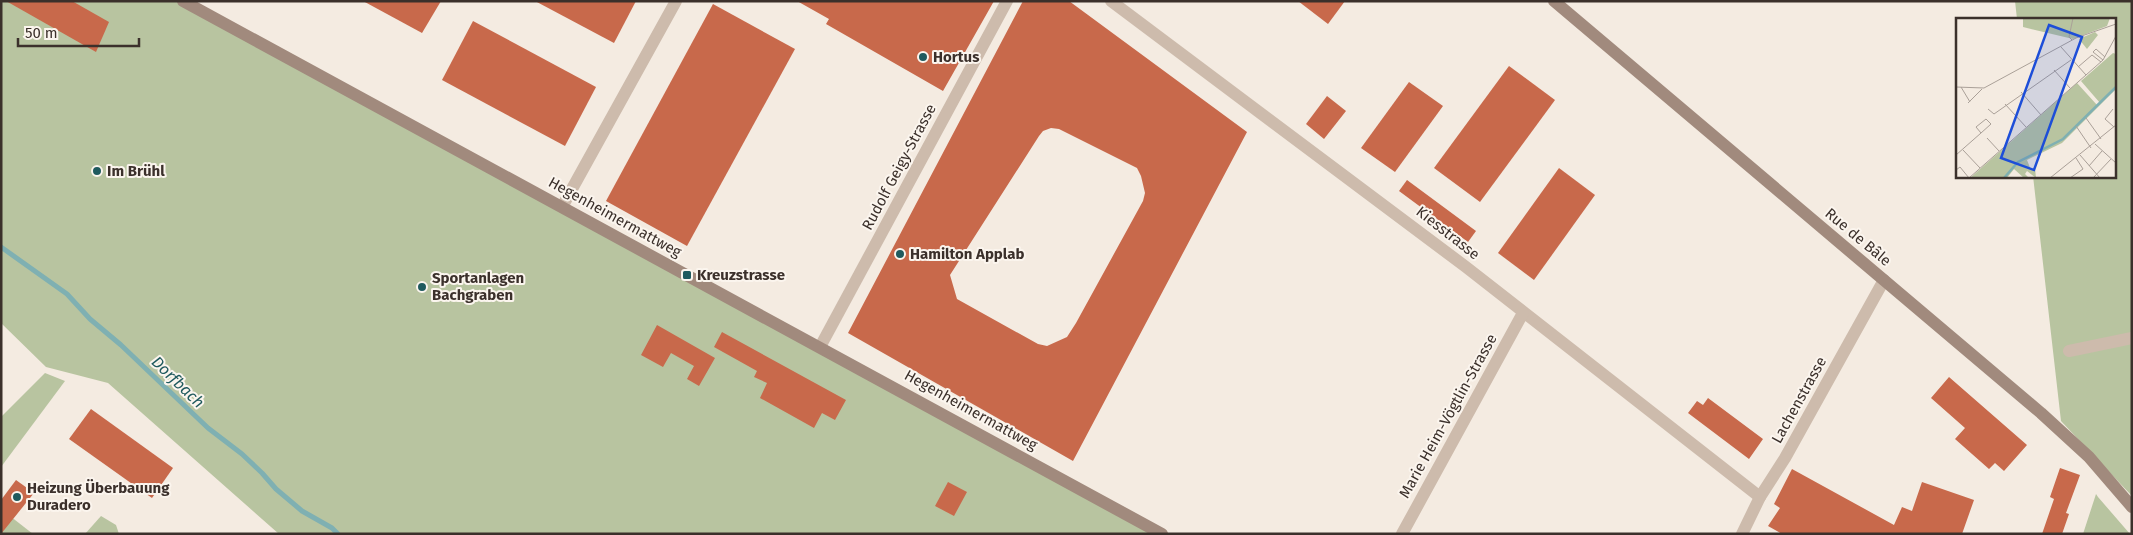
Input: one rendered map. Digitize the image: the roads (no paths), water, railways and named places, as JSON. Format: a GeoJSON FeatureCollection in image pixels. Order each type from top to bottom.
{"type":"FeatureCollection","features":[{"type":"Feature","properties":{"kind":"street","name":"Hegenheimermattweg"},"geometry":{"type":"LineString","coordinates":[[184,1],[1162,534]]}},
{"type":"Feature","properties":{"kind":"street"},"geometry":{"type":"LineString","coordinates":[[562,207],[676,1]]}},
{"type":"Feature","properties":{"kind":"street","name":"Rudolf Geigy-Strasse"},"geometry":{"type":"LineString","coordinates":[[820,348],[1007,1]]}},
{"type":"Feature","properties":{"kind":"street","name":"Kiesstrasse"},"geometry":{"type":"LineString","coordinates":[[1111,1],[1372,195],[1760,496]]}},
{"type":"Feature","properties":{"kind":"street","name":"Rue de Bâle"},"geometry":{"type":"LineString","coordinates":[[1554,1],[2041,413],[2089,457],[2132,507]]}},
{"type":"Feature","properties":{"kind":"street","name":"Lachenstrasse"},"geometry":{"type":"LineString","coordinates":[[1742,534],[1760,496],[1785,458],[1884,280]]}},
{"type":"Feature","properties":{"kind":"street","name":"Marie Heim-Vögtlin-Strasse"},"geometry":{"type":"LineString","coordinates":[[1402,534],[1523,313]]}},
{"type":"Feature","properties":{"kind":"street"},"geometry":{"type":"LineString","coordinates":[[2069,350],[2132,338]]}},
{"type":"Feature","properties":{"kind":"waterway","name":"Dorfbach"},"geometry":{"type":"LineString","coordinates":[[1,247],[67,294],[90,319],[121,345],[208,428],[242,454],[276,489],[302,511],[332,528],[338,534]]}},
{"type":"Feature","properties":{"kind":"place","name":"Hortus"},"geometry":{"type":"Point","coordinates":[923,57]}},
{"type":"Feature","properties":{"kind":"place","name":"Im Brühl"},"geometry":{"type":"Point","coordinates":[97,171]}},
{"type":"Feature","properties":{"kind":"place","name":"Hamilton Applab"},"geometry":{"type":"Point","coordinates":[900,254]}},
{"type":"Feature","properties":{"kind":"place","name":"Kreuzstrasse"},"geometry":{"type":"Point","coordinates":[687,275]}},
{"type":"Feature","properties":{"kind":"place","name":"Sportanlagen Bachgraben"},"geometry":{"type":"Point","coordinates":[422,287]}},
{"type":"Feature","properties":{"kind":"place","name":"Heizung Überbauung Duradero"},"geometry":{"type":"Point","coordinates":[17,497]}}]}
